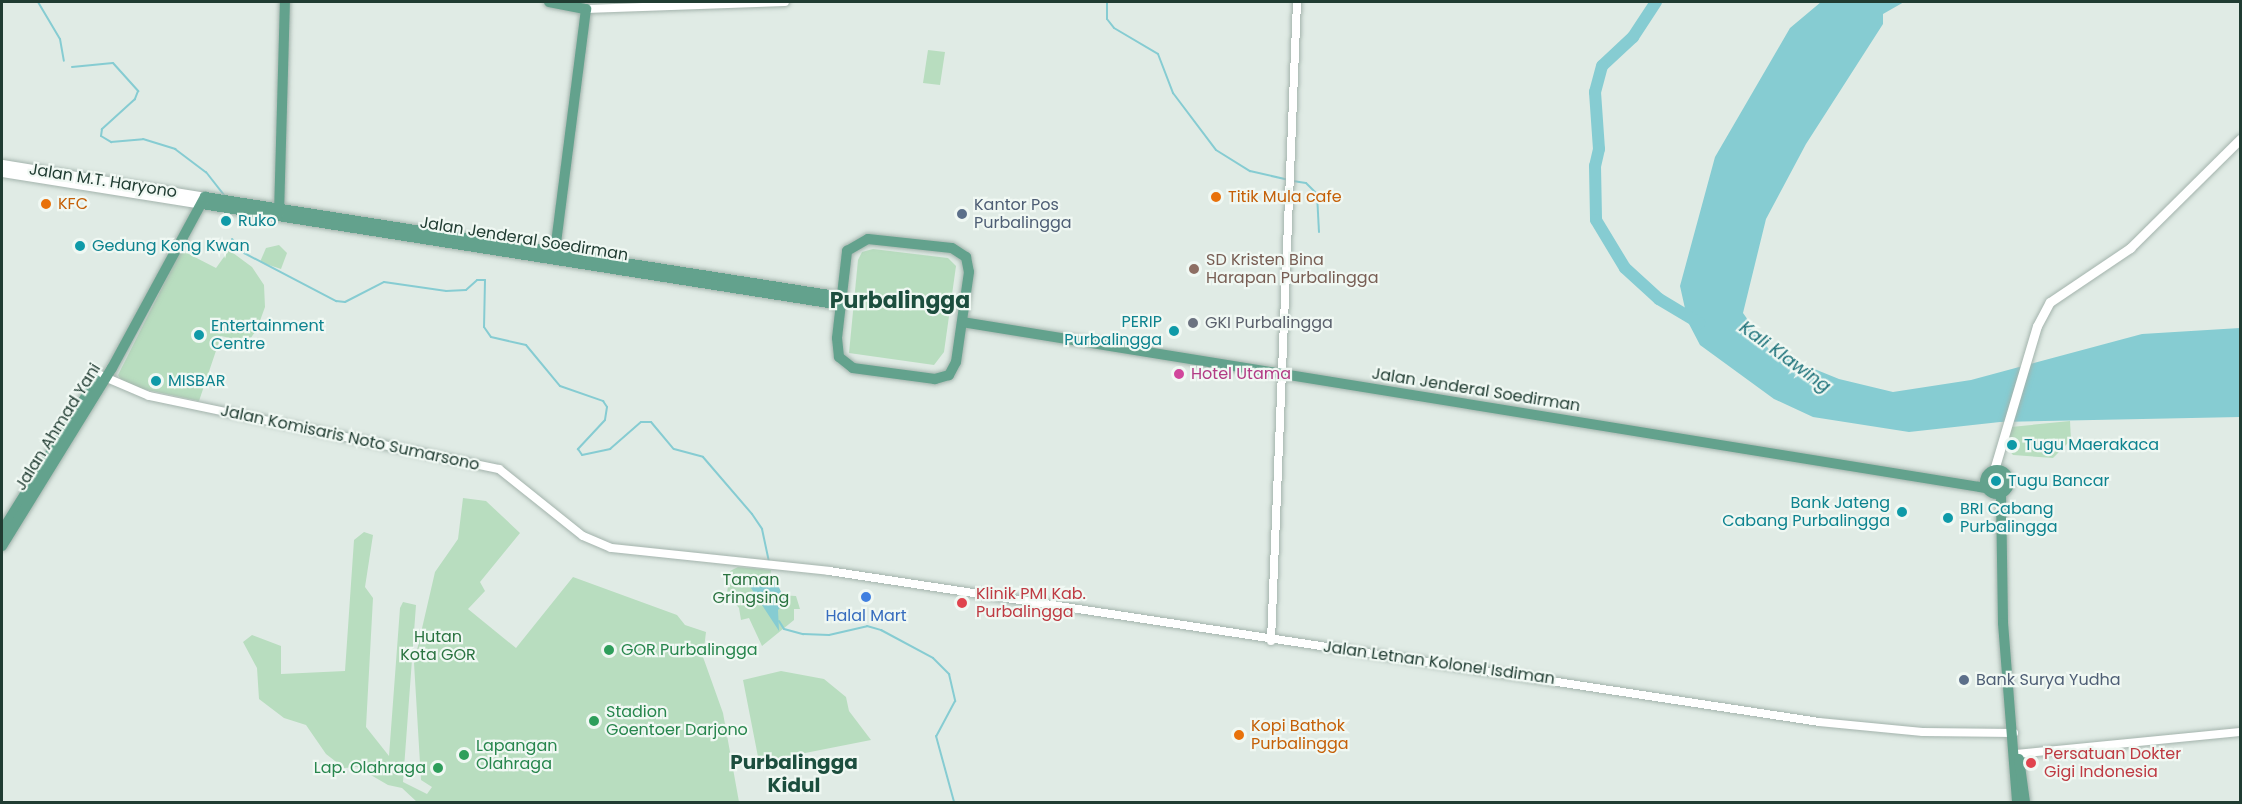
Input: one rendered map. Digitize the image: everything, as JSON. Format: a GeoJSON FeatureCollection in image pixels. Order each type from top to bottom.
{"type":"FeatureCollection","features":[{"type":"Feature","properties":{"kind":"main road"},"geometry":{"type":"LineString","coordinates":[[279,212],[285,2]]}},
{"type":"Feature","properties":{"kind":"main road"},"geometry":{"type":"LineString","coordinates":[[549,2],[586,9],[555,252]]}},
{"type":"Feature","properties":{"kind":"main road"},"geometry":{"type":"LineString","coordinates":[[2001,494],[1986,488],[1986,477],[1994,470],[2037,326],[2050,302],[2130,248],[2241,139]]}},
{"type":"Feature","properties":{"kind":"main road","name":"Jalan M.T. Haryono"},"geometry":{"type":"LineString","coordinates":[[2,164],[203,201]]}},
{"type":"Feature","properties":{"kind":"main road","name":"Jalan M.T. Haryono"},"geometry":{"type":"LineString","coordinates":[[2,172],[203,201]]}},
{"type":"Feature","properties":{"kind":"main road","name":"Jalan Jenderal Soedirman"},"geometry":{"type":"LineString","coordinates":[[203,201],[555,252],[841,301]]}},
{"type":"Feature","properties":{"kind":"main road","name":"Jalan Ahmad Yani"},"geometry":{"type":"LineString","coordinates":[[2,546],[103,377],[203,201]]}},
{"type":"Feature","properties":{"kind":"main road","name":"Jalan Jenderal Soedirman"},"geometry":{"type":"LineString","coordinates":[[279,212],[841,301]]}},
{"type":"Feature","properties":{"kind":"main road"},"geometry":{"type":"LineString","coordinates":[[859,240],[952,248],[969,264],[956,362],[944,378],[863,370],[839,357],[841,301],[847,251],[859,240]]}},
{"type":"Feature","properties":{"kind":"main road","name":"Jalan Jenderal Soedirman"},"geometry":{"type":"LineString","coordinates":[[962,322],[1986,488]]}},
{"type":"Feature","properties":{"kind":"main road","name":"Jalan Ahmad Yani"},"geometry":{"type":"LineString","coordinates":[[2,531],[103,377]]}},
{"type":"Feature","properties":{"kind":"main road"},"geometry":{"type":"LineString","coordinates":[[1994,470],[2008,477],[2008,487],[2001,494],[2003,628],[2016,754],[2017,802]]}},
{"type":"Feature","properties":{"kind":"main road"},"geometry":{"type":"LineString","coordinates":[[2016,754],[2025,802]]}},
{"type":"Feature","properties":{"kind":"street"},"geometry":{"type":"LineString","coordinates":[[586,9],[785,2]]}},
{"type":"Feature","properties":{"kind":"street"},"geometry":{"type":"LineString","coordinates":[[1271,641],[1284,374],[1297,2]]}},
{"type":"Feature","properties":{"kind":"street","name":"Jalan Komisaris Noto Sumarsono"},"geometry":{"type":"LineString","coordinates":[[103,377],[149,396],[499,469],[601,546],[770,564],[865,577]]}},
{"type":"Feature","properties":{"kind":"street","name":"Jalan Letnan Kolonel Isdiman"},"geometry":{"type":"LineString","coordinates":[[865,577],[1271,641],[1680,700],[1923,732],[2014,733]]}},
{"type":"Feature","properties":{"kind":"street"},"geometry":{"type":"LineString","coordinates":[[2016,754],[2241,732]]}},
{"type":"Feature","properties":{"kind":"green space"},"geometry":{"type":"Polygon","coordinates":[[[928,50],[945,52],[940,85],[923,83],[928,50]]]}},
{"type":"Feature","properties":{"kind":"green space"},"geometry":{"type":"Polygon","coordinates":[[[279,245],[287,253],[281,269],[260,262],[266,248],[279,245]]]}},
{"type":"Feature","properties":{"kind":"green space"},"geometry":{"type":"Polygon","coordinates":[[[873,249],[948,258],[956,266],[944,352],[934,365],[849,353],[858,260],[862,252],[873,249]]]}},
{"type":"Feature","properties":{"kind":"green space"},"geometry":{"type":"Polygon","coordinates":[[[181,250],[216,268],[229,250],[252,267],[264,285],[265,307],[257,329],[248,342],[221,336],[199,401],[124,385],[118,375],[181,250]]]}},
{"type":"Feature","properties":{"kind":"green space"},"geometry":{"type":"Polygon","coordinates":[[[2070,421],[2071,440],[2053,458],[2013,455],[2007,448],[2011,427],[2070,421]]]}},
{"type":"Feature","properties":{"kind":"green space","name":"GOR Purbalingga"},"geometry":{"type":"Polygon","coordinates":[[[463,498],[486,501],[520,533],[480,582],[485,591],[468,609],[516,648],[573,577],[677,615],[685,625],[706,632],[703,657],[723,713],[739,802],[417,802],[402,788],[388,785],[357,767],[344,768],[326,754],[306,725],[284,718],[259,699],[257,668],[243,642],[252,635],[281,646],[281,674],[345,671],[354,540],[364,532],[373,535],[365,587],[373,598],[366,727],[389,756],[400,608],[403,602],[416,605],[403,782],[427,794],[432,787],[421,780],[414,663],[435,572],[458,539],[463,498]]]}},
{"type":"Feature","properties":{"kind":"green space","name":"Taman Gringsing"},"geometry":{"type":"Polygon","coordinates":[[[738,567],[771,570],[770,582],[777,595],[796,596],[800,609],[794,609],[794,620],[762,646],[749,618],[741,620],[739,608],[727,593],[730,571],[738,567]]]}},
{"type":"Feature","properties":{"kind":"green space"},"geometry":{"type":"Polygon","coordinates":[[[781,671],[824,679],[846,697],[849,711],[871,740],[759,762],[743,680],[781,671]]]}},
{"type":"Feature","properties":{"kind":"water"},"geometry":{"type":"Polygon","coordinates":[[[1821,2],[1904,2],[1883,14],[1883,24],[1806,144],[1766,219],[1743,313],[1770,351],[1839,379],[1893,392],[1971,380],[2142,334],[2240,328],[2240,417],[2000,422],[1909,432],[1813,417],[1774,399],[1700,345],[1688,322],[1680,286],[1715,157],[1790,28],[1821,2]]]}},
{"type":"Feature","properties":{"kind":"water"},"geometry":{"type":"Polygon","coordinates":[[[774,576],[785,601],[778,610],[779,631],[751,588],[758,577],[774,576]]]}},
{"type":"Feature","properties":{"kind":"waterway"},"geometry":{"type":"LineString","coordinates":[[38,2],[60,39],[64,61]]}},
{"type":"Feature","properties":{"kind":"waterway"},"geometry":{"type":"LineString","coordinates":[[1107,2],[1107,19],[1114,28],[1158,54],[1173,93],[1216,150],[1250,171],[1288,180]]}},
{"type":"Feature","properties":{"kind":"waterway"},"geometry":{"type":"LineString","coordinates":[[1656,2],[1633,37],[1602,66],[1595,92],[1599,149],[1595,166],[1596,220],[1625,268],[1659,299],[1699,323]]}},
{"type":"Feature","properties":{"kind":"waterway"},"geometry":{"type":"LineString","coordinates":[[72,67],[113,63],[138,91],[135,99],[102,129],[101,136],[111,142],[143,139],[175,149],[206,172],[225,196]]}},
{"type":"Feature","properties":{"kind":"waterway"},"geometry":{"type":"LineString","coordinates":[[1293,181],[1306,183],[1317,194],[1319,232]]}},
{"type":"Feature","properties":{"kind":"waterway"},"geometry":{"type":"LineString","coordinates":[[232,239],[244,253],[336,301],[345,302],[384,282],[446,291],[466,290],[477,280],[485,280],[484,327],[491,337],[526,345],[560,386],[603,401],[607,407],[605,420],[578,449],[582,455],[610,449],[641,422],[651,422],[674,449],[703,457],[752,514],[762,529],[769,563]]}},
{"type":"Feature","properties":{"kind":"waterway"},"geometry":{"type":"LineString","coordinates":[[779,621],[784,629],[803,634],[829,635],[867,626],[881,630],[933,658],[949,674],[955,701],[936,736],[954,802]]}},
{"type":"Feature","properties":{"kind":"place","name":"Titik Mula cafe"},"geometry":{"type":"Point","coordinates":[1216,197]}},
{"type":"Feature","properties":{"kind":"place","name":"KFC"},"geometry":{"type":"Point","coordinates":[46,204]}},
{"type":"Feature","properties":{"kind":"place","name":"Kantor Pos Purbalingga"},"geometry":{"type":"Point","coordinates":[962,214]}},
{"type":"Feature","properties":{"kind":"place","name":"Ruko"},"geometry":{"type":"Point","coordinates":[226,221]}},
{"type":"Feature","properties":{"kind":"place","name":"Gedung Kong Kwan"},"geometry":{"type":"Point","coordinates":[80,246]}},
{"type":"Feature","properties":{"kind":"place","name":"SD Kristen Bina Harapan Purbalingga"},"geometry":{"type":"Point","coordinates":[1194,269]}},
{"type":"Feature","properties":{"kind":"place","name":"GKI Purbalingga"},"geometry":{"type":"Point","coordinates":[1193,323]}},
{"type":"Feature","properties":{"kind":"place","name":"PERIP Purbalingga"},"geometry":{"type":"Point","coordinates":[1174,331]}},
{"type":"Feature","properties":{"kind":"place","name":"Entertainment Centre"},"geometry":{"type":"Point","coordinates":[199,335]}},
{"type":"Feature","properties":{"kind":"place","name":"Hotel Utama"},"geometry":{"type":"Point","coordinates":[1179,374]}},
{"type":"Feature","properties":{"kind":"place","name":"MISBAR"},"geometry":{"type":"Point","coordinates":[156,381]}},
{"type":"Feature","properties":{"kind":"place","name":"Tugu Maerakaca"},"geometry":{"type":"Point","coordinates":[2012,445]}},
{"type":"Feature","properties":{"kind":"place","name":"Tugu Bancar"},"geometry":{"type":"Point","coordinates":[1996,481]}},
{"type":"Feature","properties":{"kind":"place","name":"Bank Jateng Cabang Purbalingga"},"geometry":{"type":"Point","coordinates":[1902,512]}},
{"type":"Feature","properties":{"kind":"place","name":"BRI Cabang Purbalingga"},"geometry":{"type":"Point","coordinates":[1948,518]}},
{"type":"Feature","properties":{"kind":"place","name":"Halal Mart"},"geometry":{"type":"Point","coordinates":[866,597]}},
{"type":"Feature","properties":{"kind":"place","name":"Klinik PMI Kab. Purbalingga"},"geometry":{"type":"Point","coordinates":[962,603]}},
{"type":"Feature","properties":{"kind":"place","name":"GOR Purbalingga"},"geometry":{"type":"Point","coordinates":[609,650]}},
{"type":"Feature","properties":{"kind":"place","name":"Bank Surya Yudha"},"geometry":{"type":"Point","coordinates":[1964,680]}},
{"type":"Feature","properties":{"kind":"place","name":"Stadion Goentoer Darjono"},"geometry":{"type":"Point","coordinates":[594,721]}},
{"type":"Feature","properties":{"kind":"place","name":"Kopi Bathok Purbalingga"},"geometry":{"type":"Point","coordinates":[1239,735]}},
{"type":"Feature","properties":{"kind":"place","name":"Lapangan Olahraga"},"geometry":{"type":"Point","coordinates":[464,755]}},
{"type":"Feature","properties":{"kind":"place","name":"Persatuan Dokter Gigi Indonesia"},"geometry":{"type":"Point","coordinates":[2031,763]}},
{"type":"Feature","properties":{"kind":"place","name":"Lap. Olahraga"},"geometry":{"type":"Point","coordinates":[438,768]}},
{"type":"Feature","properties":{"kind":"district","name":"Purbalingga"},"geometry":{"type":"Point","coordinates":[900,301]}},
{"type":"Feature","properties":{"kind":"district","name":"Purbalingga Kidul"},"geometry":{"type":"Point","coordinates":[794,774]}},
{"type":"Feature","properties":{"kind":"water label","name":"Kali Klawing"},"geometry":{"type":"Point","coordinates":[1785,357]}},
{"type":"Feature","properties":{"kind":"park label","name":"Hutan Kota GOR"},"geometry":{"type":"Point","coordinates":[438,646]}}]}
